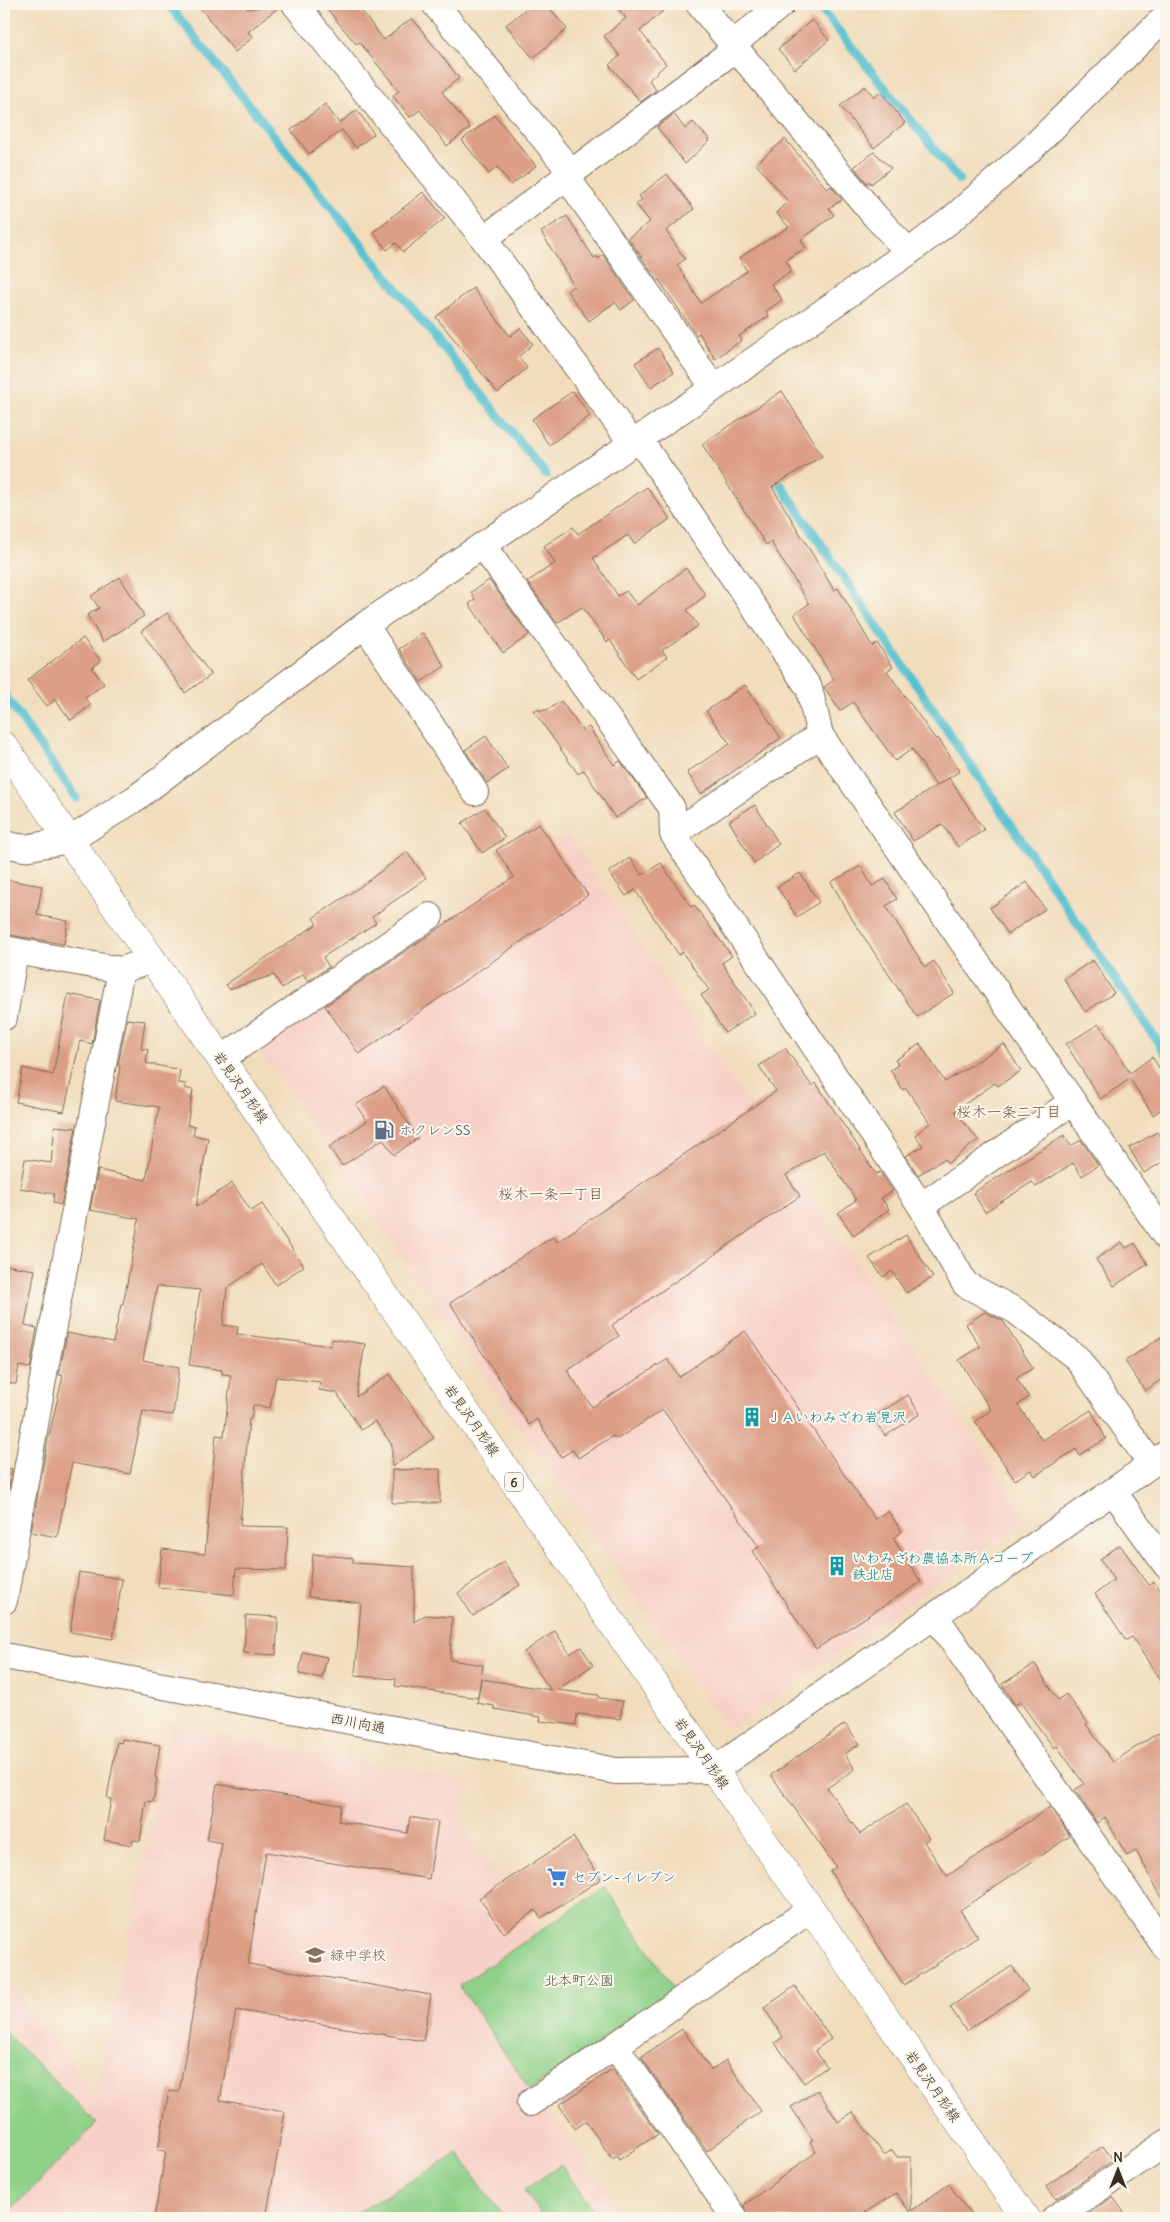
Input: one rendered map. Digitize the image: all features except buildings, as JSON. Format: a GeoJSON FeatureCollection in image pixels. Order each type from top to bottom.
{"type":"FeatureCollection","features":[{"type":"Feature","properties":{"kind":"main road","name":"岩見沢月形線"},"geometry":{"type":"LineString","coordinates":[[4,746],[1025,2218]]}},
{"type":"Feature","properties":{"kind":"street"},"geometry":{"type":"LineString","coordinates":[[295,4],[484,239],[636,441],[809,688],[820,735],[1166,1238]]}},
{"type":"Feature","properties":{"kind":"street"},"geometry":{"type":"LineString","coordinates":[[435,4],[569,174],[714,388]]}},
{"type":"Feature","properties":{"kind":"street"},"geometry":{"type":"LineString","coordinates":[[699,4],[875,216],[909,252]]}},
{"type":"Feature","properties":{"kind":"street"},"geometry":{"type":"LineString","coordinates":[[484,239],[734,47],[782,4]]}},
{"type":"Feature","properties":{"kind":"street"},"geometry":{"type":"LineString","coordinates":[[4,844],[24,848],[70,840],[136,798],[365,625],[714,388],[909,252],[953,218],[1030,150],[1166,16]]}},
{"type":"Feature","properties":{"kind":"street"},"geometry":{"type":"LineString","coordinates":[[483,546],[672,808],[674,834],[921,1206],[966,1284],[1016,1311],[1078,1358],[1159,1459],[714,1770]]}},
{"type":"Feature","properties":{"kind":"street"},"geometry":{"type":"LineString","coordinates":[[365,625],[475,792]]}},
{"type":"Feature","properties":{"kind":"street"},"geometry":{"type":"LineString","coordinates":[[674,834],[820,735]]}},
{"type":"Feature","properties":{"kind":"street"},"geometry":{"type":"LineString","coordinates":[[221,1058],[430,916]]}},
{"type":"Feature","properties":{"kind":"street"},"geometry":{"type":"LineString","coordinates":[[4,1017],[9,950],[121,970],[153,960]]}},
{"type":"Feature","properties":{"kind":"street"},"geometry":{"type":"LineString","coordinates":[[4,1601],[45,1368],[121,970]]}},
{"type":"Feature","properties":{"kind":"street"},"geometry":{"type":"LineString","coordinates":[[921,1206],[1072,1102]]}},
{"type":"Feature","properties":{"kind":"street"},"geometry":{"type":"LineString","coordinates":[[1114,1491],[1166,1566]]}},
{"type":"Feature","properties":{"kind":"street"},"geometry":{"type":"LineString","coordinates":[[935,1616],[1166,1948]]}},
{"type":"Feature","properties":{"kind":"street","name":"西川向通"},"geometry":{"type":"LineString","coordinates":[[4,1656],[616,1771],[714,1770]]}},
{"type":"Feature","properties":{"kind":"street"},"geometry":{"type":"LineString","coordinates":[[530,2103],[615,2046],[810,1909]]}},
{"type":"Feature","properties":{"kind":"street"},"geometry":{"type":"LineString","coordinates":[[615,2046],[735,2218]]}},
{"type":"Feature","properties":{"kind":"street"},"geometry":{"type":"LineString","coordinates":[[1055,2218],[1166,2143]]}},
{"type":"Feature","properties":{"kind":"shaded area"},"geometry":{"type":"Polygon","coordinates":[[[567,834],[1028,1519],[728,1731],[260,1050],[567,834]]]}},
{"type":"Feature","properties":{"kind":"shaded area","name":"緑中学校"},"geometry":{"type":"Polygon","coordinates":[[[172,1725],[468,1783],[459,1823],[538,1932],[459,1986],[530,2090],[547,2108],[628,2218],[4,2218],[4,1978],[96,2094],[172,1725]]]}},
{"type":"Feature","properties":{"kind":"green space","name":"北本町公園"},"geometry":{"type":"Polygon","coordinates":[[[605,1887],[676,1991],[530,2090],[459,1986],[605,1887]]]}},
{"type":"Feature","properties":{"kind":"green space"},"geometry":{"type":"Polygon","coordinates":[[[4,2031],[97,2123],[4,2217],[4,2031]]]}},
{"type":"Feature","properties":{"kind":"green space"},"geometry":{"type":"Polygon","coordinates":[[[458,2153],[504,2218],[348,2218],[458,2153]]]}},
{"type":"Feature","properties":{"kind":"green space"},"geometry":{"type":"Polygon","coordinates":[[[561,2165],[599,2218],[544,2218],[524,2190],[561,2165]]]}},
{"type":"Feature","properties":{"kind":"waterway"},"geometry":{"type":"LineString","coordinates":[[168,4],[546,475]]}},
{"type":"Feature","properties":{"kind":"waterway"},"geometry":{"type":"LineString","coordinates":[[817,4],[959,180]]}},
{"type":"Feature","properties":{"kind":"waterway"},"geometry":{"type":"LineString","coordinates":[[773,473],[1166,1054]]}},
{"type":"Feature","properties":{"kind":"waterway"},"geometry":{"type":"LineString","coordinates":[[4,694],[76,798]]}},
{"type":"Feature","properties":{"kind":"place","name":"ホクレンSS"},"geometry":{"type":"Point","coordinates":[384,1130]}},
{"type":"Feature","properties":{"kind":"place","name":"ＪＡいわみざわ岩見沢"},"geometry":{"type":"Point","coordinates":[752,1417]}},
{"type":"Feature","properties":{"kind":"place","name":"いわみざわ農協本所Ａコープ 鉄北店"},"geometry":{"type":"Point","coordinates":[837,1566]}},
{"type":"Feature","properties":{"kind":"place","name":"セブン-イレブン"},"geometry":{"type":"Point","coordinates":[557,1877]}},
{"type":"Feature","properties":{"kind":"place","name":"緑中学校"},"geometry":{"type":"Point","coordinates":[315,1955]}},
{"type":"Feature","properties":{"kind":"district","name":"桜木一条二丁目"},"geometry":{"type":"Point","coordinates":[1009,1111]}},
{"type":"Feature","properties":{"kind":"district","name":"桜木一条一丁目"},"geometry":{"type":"Point","coordinates":[551,1193]}}]}
